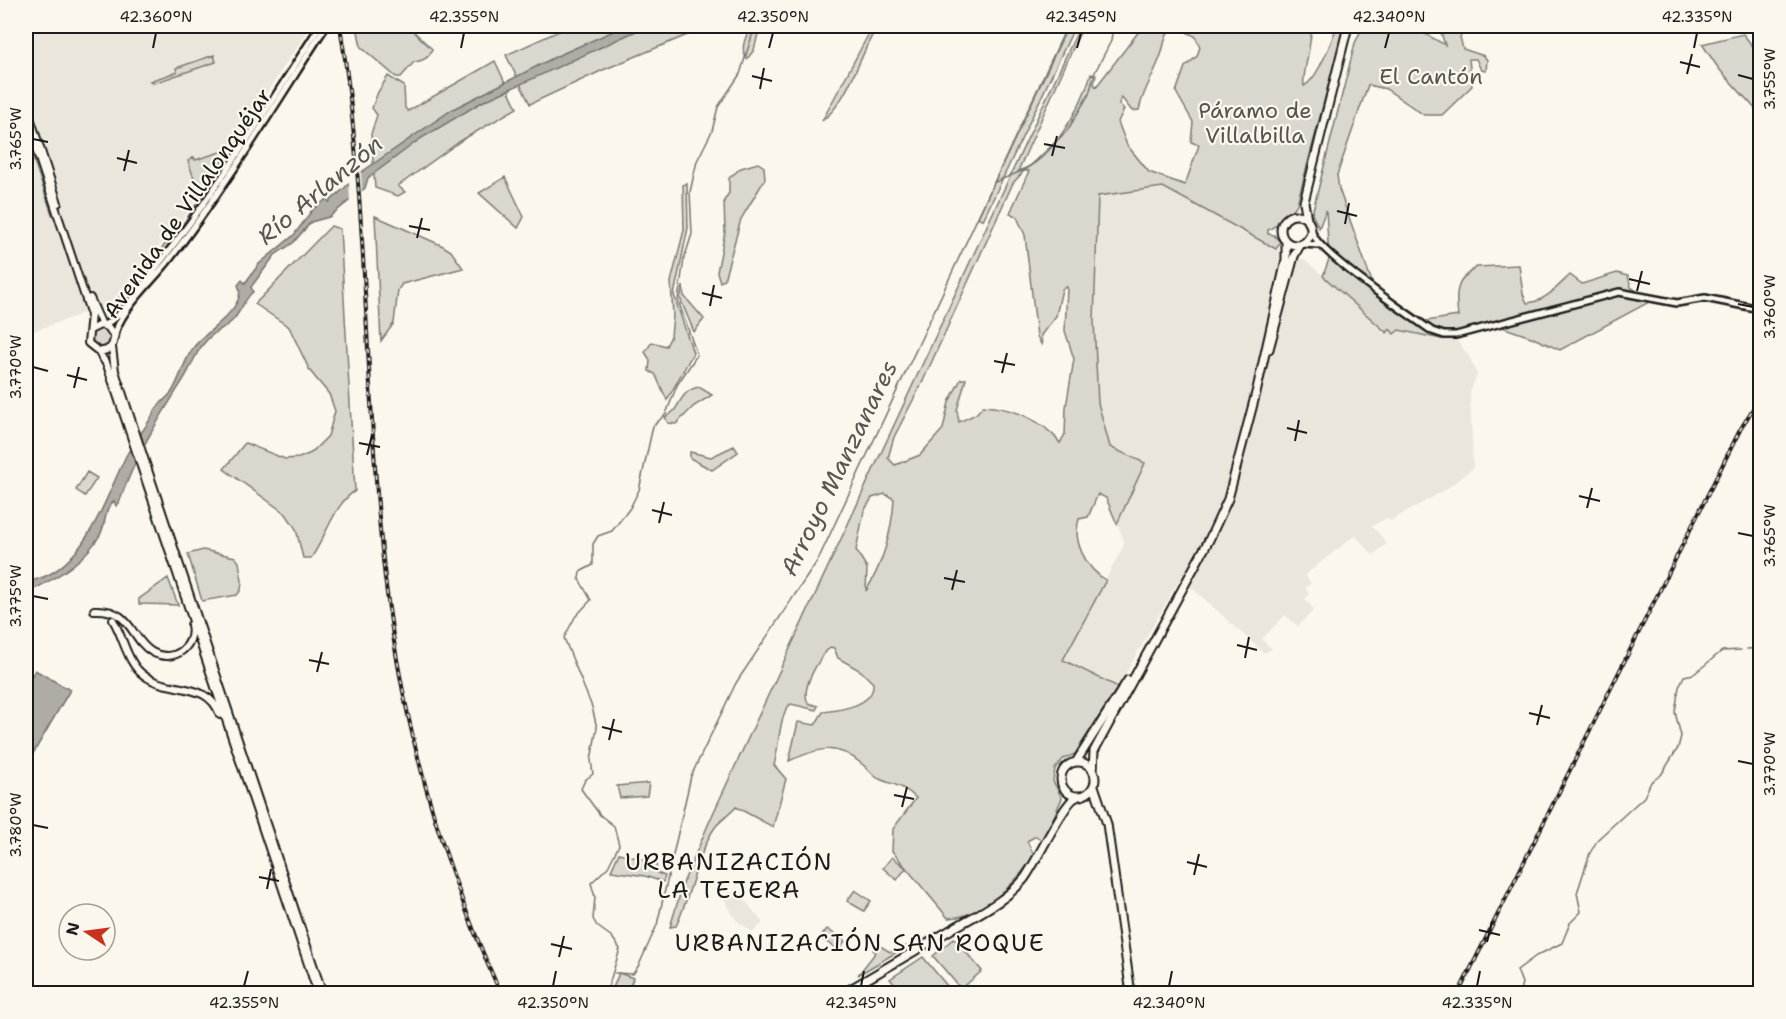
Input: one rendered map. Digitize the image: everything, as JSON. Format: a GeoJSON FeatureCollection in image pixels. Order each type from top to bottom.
{"type":"FeatureCollection","features":[{"type":"Feature","properties":{"kind":"highway"},"geometry":{"type":"LineString","coordinates":[[1257,389],[1294,256],[1312,232],[1304,202],[1348,26]]}},
{"type":"Feature","properties":{"kind":"highway"},"geometry":{"type":"LineString","coordinates":[[1131,993],[1107,824],[1094,786],[1094,752],[1222,513],[1236,473],[1286,260],[1286,242],[1281,228],[1284,221],[1292,216],[1304,202]]}},
{"type":"Feature","properties":{"kind":"highway"},"geometry":{"type":"LineString","coordinates":[[1292,216],[1299,215],[1307,219]]}},
{"type":"Feature","properties":{"kind":"highway"},"geometry":{"type":"LineString","coordinates":[[1286,242],[1301,245]]}},
{"type":"Feature","properties":{"kind":"highway"},"geometry":{"type":"LineString","coordinates":[[1076,762],[1153,640]]}},
{"type":"Feature","properties":{"kind":"highway"},"geometry":{"type":"LineString","coordinates":[[1063,810],[1062,773],[1068,765],[1076,762],[1086,764],[1093,771]]}},
{"type":"Feature","properties":{"kind":"highway"},"geometry":{"type":"LineString","coordinates":[[842,993],[981,912],[1020,883],[1043,852],[1063,810],[1072,798],[1088,794],[1094,786]]}},
{"type":"Feature","properties":{"kind":"highway"},"geometry":{"type":"LineString","coordinates":[[1064,789],[1079,796],[1091,798],[1101,805]]}},
{"type":"Feature","properties":{"kind":"main road"},"geometry":{"type":"LineString","coordinates":[[26,105],[91,302],[103,325],[111,329],[114,339],[113,365],[144,475],[318,993]]}},
{"type":"Feature","properties":{"kind":"main road"},"geometry":{"type":"LineString","coordinates":[[26,119],[91,315],[88,343],[106,362],[148,468],[323,993]]}},
{"type":"Feature","properties":{"kind":"main road"},"geometry":{"type":"LineString","coordinates":[[90,330],[103,325]]}},
{"type":"Feature","properties":{"kind":"main road"},"geometry":{"type":"LineString","coordinates":[[98,351],[106,351],[112,346]]}},
{"type":"Feature","properties":{"kind":"main road"},"geometry":{"type":"LineString","coordinates":[[94,610],[108,611],[121,617],[132,627],[147,648],[167,657],[180,653],[188,644],[192,631],[190,612]]}},
{"type":"Feature","properties":{"kind":"main road"},"geometry":{"type":"LineString","coordinates":[[113,620],[138,671],[154,682],[191,688],[207,696],[219,709],[230,733]]}},
{"type":"Feature","properties":{"kind":"street","name":"Avenida de Villalonquéjar"},"geometry":{"type":"LineString","coordinates":[[103,325],[112,321],[208,200],[256,130],[320,26]]}},
{"type":"Feature","properties":{"kind":"street","name":"Avenida de Villalonquéjar"},"geometry":{"type":"LineString","coordinates":[[114,339],[118,322],[216,198],[326,26]]}},
{"type":"Feature","properties":{"kind":"street"},"geometry":{"type":"LineString","coordinates":[[1312,232],[1319,246],[1415,319],[1444,335],[1456,335],[1619,292],[1677,303],[1705,298],[1761,309]]}},
{"type":"Feature","properties":{"kind":"street"},"geometry":{"type":"LineString","coordinates":[[1301,245],[1319,246]]}},
{"type":"Feature","properties":{"kind":"shaded area"},"geometry":{"type":"Polygon","coordinates":[[[26,26],[311,26],[182,220],[109,304],[26,334],[26,26]]]}},
{"type":"Feature","properties":{"kind":"shaded area"},"geometry":{"type":"Polygon","coordinates":[[[625,26],[647,26],[482,102],[420,139],[368,178],[365,188],[329,217],[311,222],[293,243],[275,255],[251,287],[253,292],[234,318],[212,335],[199,349],[140,453],[119,503],[116,506],[114,501],[108,508],[102,531],[93,545],[67,570],[26,593],[26,585],[29,581],[48,575],[64,564],[78,549],[90,532],[126,456],[157,408],[171,393],[193,348],[224,319],[237,302],[240,293],[238,285],[242,280],[245,283],[259,264],[294,235],[313,209],[327,199],[329,202],[363,171],[453,109],[557,56],[625,26]]]}},
{"type":"Feature","properties":{"kind":"shaded area"},"geometry":{"type":"Polygon","coordinates":[[[1163,187],[1276,249],[1305,260],[1387,332],[1390,329],[1441,339],[1454,337],[1469,356],[1477,375],[1470,392],[1473,468],[1445,490],[1390,521],[1387,518],[1372,526],[1387,543],[1373,555],[1355,535],[1305,575],[1311,583],[1305,588],[1309,594],[1305,599],[1314,610],[1298,626],[1285,615],[1262,639],[1272,649],[1264,653],[1193,589],[1178,582],[1118,687],[1063,660],[1125,543],[1117,524],[1145,463],[1110,447],[1098,403],[1094,321],[1098,195],[1163,187]]]}},
{"type":"Feature","properties":{"kind":"shaded area"},"geometry":{"type":"Polygon","coordinates":[[[35,670],[70,690],[27,764],[26,685],[35,670]]]}},
{"type":"Feature","properties":{"kind":"shaded area"},"geometry":{"type":"Polygon","coordinates":[[[736,889],[763,923],[753,932],[736,920],[724,899],[736,889]]]}},
{"type":"Feature","properties":{"kind":"green space"},"geometry":{"type":"Polygon","coordinates":[[[357,26],[408,26],[432,49],[426,58],[414,62],[401,77],[396,77],[361,47],[357,26]]]}},
{"type":"Feature","properties":{"kind":"green space"},"geometry":{"type":"Polygon","coordinates":[[[570,26],[709,26],[603,70],[530,104],[506,55],[570,26]]]}},
{"type":"Feature","properties":{"kind":"green space"},"geometry":{"type":"Polygon","coordinates":[[[750,26],[760,26],[754,50],[747,59],[743,47],[750,26]]]}},
{"type":"Feature","properties":{"kind":"green space"},"geometry":{"type":"Polygon","coordinates":[[[873,26],[877,26],[847,89],[840,101],[822,121],[873,26]]]}},
{"type":"Feature","properties":{"kind":"green space"},"geometry":{"type":"Polygon","coordinates":[[[1068,26],[1075,26],[983,220],[978,217],[1068,26]]]}},
{"type":"Feature","properties":{"kind":"green space","name":"Páramo de Villalbilla"},"geometry":{"type":"Polygon","coordinates":[[[1080,26],[1083,26],[1018,171],[1031,166],[1054,145],[1081,101],[1091,74],[1096,75],[1094,84],[1096,87],[1143,26],[1175,26],[1167,36],[1139,110],[1132,111],[1121,97],[1119,104],[1124,109],[1118,122],[1127,145],[1149,172],[1185,185],[1199,145],[1191,142],[1193,122],[1176,92],[1185,67],[1197,56],[1200,47],[1195,36],[1188,33],[1186,27],[1178,26],[1311,26],[1304,86],[1319,68],[1337,26],[1344,26],[1297,204],[1292,211],[1268,230],[1268,234],[1274,235],[1280,242],[1276,249],[1163,187],[1098,196],[1094,321],[1098,403],[1110,447],[1145,463],[1117,524],[1106,498],[1098,494],[1088,517],[1079,519],[1077,536],[1082,554],[1092,569],[1106,580],[1063,660],[1118,687],[1075,754],[1063,759],[1055,769],[1053,781],[1062,798],[1043,842],[1036,836],[1027,841],[1034,855],[1027,866],[1009,887],[986,905],[974,912],[948,918],[892,851],[893,829],[916,798],[911,793],[876,777],[844,752],[818,750],[789,761],[798,722],[815,725],[823,712],[862,702],[872,691],[873,683],[861,671],[838,658],[834,648],[830,647],[816,666],[807,690],[808,703],[818,706],[816,710],[791,704],[784,714],[774,765],[786,779],[773,827],[736,807],[718,824],[704,848],[676,926],[670,927],[684,881],[711,818],[1080,26]],[[1024,171],[1013,183],[923,381],[894,437],[888,458],[895,465],[920,455],[943,429],[949,402],[961,379],[966,379],[957,410],[959,422],[976,414],[983,406],[993,407],[1014,412],[1035,421],[1060,443],[1065,434],[1066,407],[1074,359],[1065,331],[1067,287],[1062,289],[1056,316],[1041,335],[1042,346],[1037,336],[1025,235],[1017,217],[1010,213],[1029,171],[1024,171]],[[885,494],[872,498],[864,511],[856,550],[867,568],[866,591],[882,558],[891,523],[894,499],[885,494]]]}},
{"type":"Feature","properties":{"kind":"green space","name":"El Cantón"},"geometry":{"type":"Polygon","coordinates":[[[1363,26],[1411,26],[1445,45],[1439,26],[1468,26],[1460,37],[1463,49],[1484,56],[1487,60],[1486,71],[1481,70],[1476,59],[1469,59],[1472,86],[1442,115],[1424,115],[1386,89],[1368,85],[1337,175],[1339,189],[1373,285],[1426,321],[1458,316],[1458,288],[1464,277],[1477,267],[1519,265],[1523,294],[1527,303],[1545,297],[1570,275],[1582,284],[1617,273],[1628,276],[1631,287],[1651,301],[1560,350],[1496,325],[1441,339],[1399,330],[1394,334],[1390,329],[1387,333],[1323,276],[1329,259],[1326,210],[1319,228],[1312,214],[1355,43],[1363,26]]]}},
{"type":"Feature","properties":{"kind":"green space"},"geometry":{"type":"Polygon","coordinates":[[[1743,34],[1760,55],[1760,114],[1719,69],[1702,44],[1743,34]]]}},
{"type":"Feature","properties":{"kind":"green space"},"geometry":{"type":"Polygon","coordinates":[[[214,55],[216,62],[154,83],[150,81],[177,72],[176,68],[214,55]]]}},
{"type":"Feature","properties":{"kind":"green space"},"geometry":{"type":"Polygon","coordinates":[[[495,61],[517,108],[462,140],[398,186],[405,192],[398,196],[375,188],[371,134],[377,115],[372,108],[388,76],[404,86],[405,108],[408,111],[495,61]]]}},
{"type":"Feature","properties":{"kind":"green space"},"geometry":{"type":"Polygon","coordinates":[[[261,106],[264,111],[210,190],[207,189],[261,106]]]}},
{"type":"Feature","properties":{"kind":"green space"},"geometry":{"type":"Polygon","coordinates":[[[26,127],[53,210],[52,214],[26,138],[26,127]]]}},
{"type":"Feature","properties":{"kind":"green space"},"geometry":{"type":"Polygon","coordinates":[[[230,149],[205,187],[195,181],[188,161],[194,157],[195,160],[230,149]]]}},
{"type":"Feature","properties":{"kind":"green space"},"geometry":{"type":"Polygon","coordinates":[[[758,163],[764,167],[765,179],[741,219],[724,280],[720,282],[717,272],[725,232],[724,201],[729,193],[729,178],[741,168],[758,163]]]}},
{"type":"Feature","properties":{"kind":"green space"},"geometry":{"type":"Polygon","coordinates":[[[505,177],[524,217],[518,228],[479,193],[505,177]]]}},
{"type":"Feature","properties":{"kind":"green space"},"geometry":{"type":"Polygon","coordinates":[[[687,183],[688,228],[674,295],[693,353],[667,400],[655,374],[649,371],[650,360],[645,352],[652,342],[666,346],[671,336],[673,316],[671,282],[684,230],[683,185],[687,183]]]}},
{"type":"Feature","properties":{"kind":"green space"},"geometry":{"type":"Polygon","coordinates":[[[204,192],[207,197],[161,259],[123,301],[119,297],[183,224],[204,192]]]}},
{"type":"Feature","properties":{"kind":"green space"},"geometry":{"type":"Polygon","coordinates":[[[375,216],[443,246],[451,251],[463,268],[402,284],[398,290],[394,323],[381,341],[375,216]]]}},
{"type":"Feature","properties":{"kind":"green space"},"geometry":{"type":"Polygon","coordinates":[[[331,226],[340,229],[355,491],[341,504],[311,558],[303,558],[296,529],[286,514],[224,469],[245,443],[285,459],[299,458],[311,453],[328,436],[335,411],[329,394],[310,371],[289,327],[255,304],[331,226]]]}},
{"type":"Feature","properties":{"kind":"green space"},"geometry":{"type":"Polygon","coordinates":[[[683,286],[684,296],[704,319],[694,332],[680,298],[683,286]]]}},
{"type":"Feature","properties":{"kind":"green space"},"geometry":{"type":"Polygon","coordinates":[[[101,328],[108,331],[111,338],[108,345],[101,348],[94,345],[91,338],[94,331],[101,328]]]}},
{"type":"Feature","properties":{"kind":"green space"},"geometry":{"type":"Polygon","coordinates":[[[699,387],[712,395],[694,406],[676,424],[668,423],[665,417],[674,411],[687,393],[699,387]]]}},
{"type":"Feature","properties":{"kind":"green space"},"geometry":{"type":"Polygon","coordinates":[[[734,446],[738,452],[712,470],[690,458],[690,452],[711,457],[734,446]]]}},
{"type":"Feature","properties":{"kind":"green space"},"geometry":{"type":"Polygon","coordinates":[[[87,472],[97,478],[85,496],[76,490],[87,472]]]}},
{"type":"Feature","properties":{"kind":"green space"},"geometry":{"type":"Polygon","coordinates":[[[203,550],[235,557],[239,562],[242,581],[241,590],[237,595],[202,601],[188,554],[203,550]]]}},
{"type":"Feature","properties":{"kind":"green space"},"geometry":{"type":"Polygon","coordinates":[[[168,578],[178,605],[139,604],[139,599],[168,578]]]}},
{"type":"Feature","properties":{"kind":"green space"},"geometry":{"type":"Polygon","coordinates":[[[649,783],[647,796],[620,798],[617,786],[649,783]]]}},
{"type":"Feature","properties":{"kind":"green space"},"geometry":{"type":"Polygon","coordinates":[[[619,853],[656,863],[657,873],[665,876],[663,882],[645,876],[611,871],[619,853]]]}},
{"type":"Feature","properties":{"kind":"green space"},"geometry":{"type":"Polygon","coordinates":[[[892,857],[906,868],[897,880],[883,868],[892,857]]]}},
{"type":"Feature","properties":{"kind":"green space"},"geometry":{"type":"Polygon","coordinates":[[[855,890],[871,901],[864,911],[847,901],[855,890]]]}},
{"type":"Feature","properties":{"kind":"green space"},"geometry":{"type":"Polygon","coordinates":[[[827,929],[845,941],[839,950],[820,938],[827,929]]]}},
{"type":"Feature","properties":{"kind":"green space"},"geometry":{"type":"Polygon","coordinates":[[[954,938],[982,971],[961,989],[933,956],[954,938]]]}},
{"type":"Feature","properties":{"kind":"green space"},"geometry":{"type":"Polygon","coordinates":[[[877,944],[890,952],[907,946],[858,975],[876,952],[873,950],[877,944]]]}},
{"type":"Feature","properties":{"kind":"green space"},"geometry":{"type":"Polygon","coordinates":[[[923,957],[953,993],[902,993],[890,979],[923,957]]]}},
{"type":"Feature","properties":{"kind":"green space"},"geometry":{"type":"Polygon","coordinates":[[[619,973],[633,978],[628,993],[611,993],[619,973]]]}},
{"type":"Feature","properties":{"kind":"pier"},"geometry":{"type":"Polygon","coordinates":[[[361,169],[362,194],[350,203],[349,180],[361,169]]]}},
{"type":"Feature","properties":{"kind":"waterway"},"geometry":{"type":"LineString","coordinates":[[606,994],[620,949],[612,937],[597,926],[593,919],[595,897],[591,883],[608,867],[619,845],[614,826],[600,815],[581,789],[585,780],[593,774],[591,760],[597,728],[592,707],[564,638],[575,617],[591,600],[579,579],[580,572],[593,565],[593,544],[598,536],[612,531],[630,508],[639,490],[653,426],[666,414],[677,385],[697,355],[678,300],[684,259],[692,234],[690,192],[697,161],[712,131],[718,107],[740,74],[755,26]]}},
{"type":"Feature","properties":{"kind":"waterway","name":"Arroyo Manzanares"},"geometry":{"type":"LineString","coordinates":[[615,973],[633,974],[639,965],[657,925],[691,776],[736,683],[818,560],[1067,26]]}},
{"type":"Feature","properties":{"kind":"waterway"},"geometry":{"type":"LineString","coordinates":[[995,182],[1027,169],[1067,131],[1089,94],[1095,72],[1111,41],[1113,26]]}},
{"type":"Feature","properties":{"kind":"waterway"},"geometry":{"type":"LineString","coordinates":[[1747,649],[1760,648]]}},
{"type":"Feature","properties":{"kind":"waterway"},"geometry":{"type":"LineString","coordinates":[[1519,994],[1522,983],[1517,970],[1536,956],[1562,943],[1570,923],[1581,912],[1577,893],[1590,853],[1598,839],[1644,797],[1651,782],[1661,775],[1678,748],[1681,736],[1675,712],[1679,687],[1684,676],[1694,674],[1722,651],[1741,650]]}},
{"type":"Feature","properties":{"kind":"railway"},"geometry":{"type":"LineString","coordinates":[[340,26],[356,156],[376,484],[382,550],[398,664],[409,720],[439,832],[478,941],[501,994]]}},
{"type":"Feature","properties":{"kind":"railway"},"geometry":{"type":"LineString","coordinates":[[1458,994],[1740,430],[1760,397]]}},
{"type":"Feature","properties":{"kind":"district","name":"URBANIZACIÓN LA TEJERA"},"geometry":{"type":"Point","coordinates":[729,876]}},
{"type":"Feature","properties":{"kind":"district","name":"URBANIZACIÓN SAN ROQUE"},"geometry":{"type":"Point","coordinates":[860,943]}},
{"type":"Feature","properties":{"kind":"water label","name":"Río Arlanzón"},"geometry":{"type":"Point","coordinates":[320,190]}}]}
